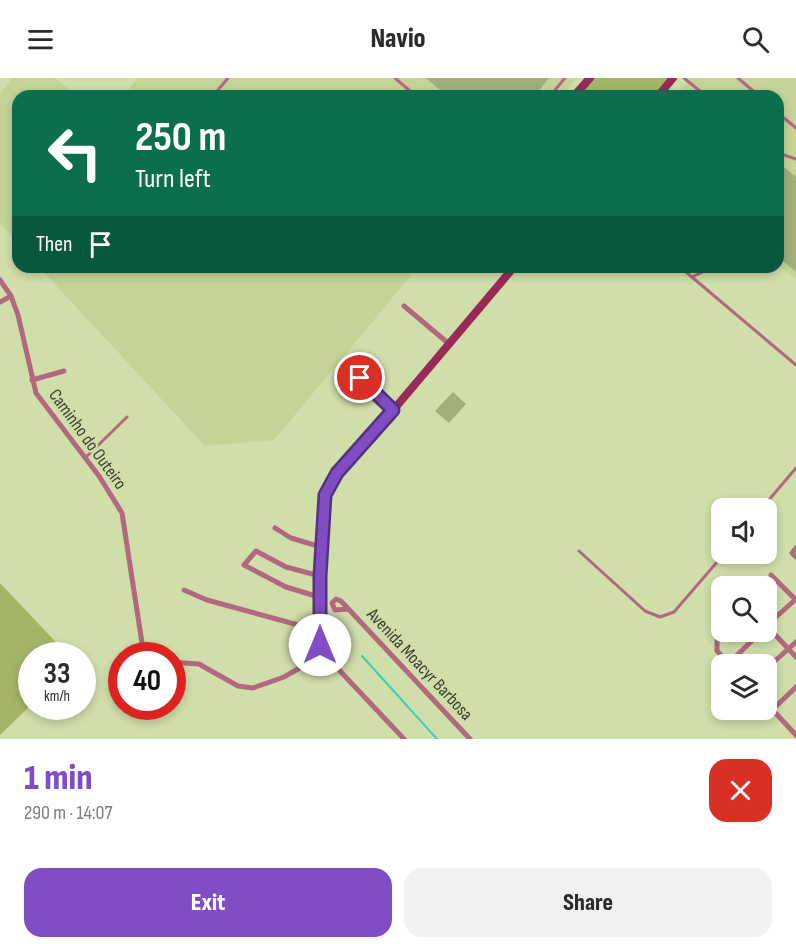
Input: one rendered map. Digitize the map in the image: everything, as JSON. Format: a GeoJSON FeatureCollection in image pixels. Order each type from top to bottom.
{"type":"FeatureCollection","features":[{"type":"Feature","properties":{"kind":"street"},"geometry":{"type":"LineString","coordinates":[[579,90],[590,78]]}},
{"type":"Feature","properties":{"kind":"street"},"geometry":{"type":"LineString","coordinates":[[663,90],[673,78]]}},
{"type":"Feature","properties":{"kind":"street"},"geometry":{"type":"LineString","coordinates":[[404,739],[324,654],[320,645],[319,597],[325,495],[330,485],[509,273]]}},
{"type":"Feature","properties":{"kind":"street","name":"Caminho do Outeiro"},"geometry":{"type":"LineString","coordinates":[[0,280],[11,296],[32,380],[40,400],[122,513],[142,642]]}},
{"type":"Feature","properties":{"kind":"street"},"geometry":{"type":"LineString","coordinates":[[0,302],[11,296]]}},
{"type":"Feature","properties":{"kind":"street"},"geometry":{"type":"LineString","coordinates":[[404,306],[448,343]]}},
{"type":"Feature","properties":{"kind":"street"},"geometry":{"type":"LineString","coordinates":[[32,380],[64,371]]}},
{"type":"Feature","properties":{"kind":"street"},"geometry":{"type":"LineString","coordinates":[[360,378],[393,410]]}},
{"type":"Feature","properties":{"kind":"street"},"geometry":{"type":"LineString","coordinates":[[275,528],[291,538],[321,548]]}},
{"type":"Feature","properties":{"kind":"street"},"geometry":{"type":"LineString","coordinates":[[796,548],[792,553],[796,557]]}},
{"type":"Feature","properties":{"kind":"street"},"geometry":{"type":"LineString","coordinates":[[319,597],[286,587],[244,565],[256,551],[286,567],[320,576]]}},
{"type":"Feature","properties":{"kind":"street"},"geometry":{"type":"LineString","coordinates":[[771,575],[796,599],[777,617]]}},
{"type":"Feature","properties":{"kind":"street"},"geometry":{"type":"LineString","coordinates":[[184,590],[207,600],[320,631]]}},
{"type":"Feature","properties":{"kind":"street","name":"Avenida Moacyr Barbosa"},"geometry":{"type":"LineString","coordinates":[[348,609],[470,739]]}},
{"type":"Feature","properties":{"kind":"street"},"geometry":{"type":"LineString","coordinates":[[777,637],[796,657]]}},
{"type":"Feature","properties":{"kind":"street"},"geometry":{"type":"LineString","coordinates":[[739,654],[751,642]]}},
{"type":"Feature","properties":{"kind":"street"},"geometry":{"type":"LineString","coordinates":[[777,659],[796,642]]}},
{"type":"Feature","properties":{"kind":"street"},"geometry":{"type":"LineString","coordinates":[[186,663],[199,664],[238,686],[253,688],[284,677],[324,654]]}},
{"type":"Feature","properties":{"kind":"street"},"geometry":{"type":"LineString","coordinates":[[777,705],[796,687]]}},
{"type":"Feature","properties":{"kind":"street"},"geometry":{"type":"LineString","coordinates":[[777,715],[796,735]]}},
{"type":"Feature","properties":{"kind":"lane"},"geometry":{"type":"LineString","coordinates":[[218,90],[228,78]]}},
{"type":"Feature","properties":{"kind":"lane"},"geometry":{"type":"LineString","coordinates":[[395,78],[409,90]]}},
{"type":"Feature","properties":{"kind":"lane"},"geometry":{"type":"LineString","coordinates":[[555,90],[565,78]]}},
{"type":"Feature","properties":{"kind":"lane"},"geometry":{"type":"LineString","coordinates":[[684,78],[699,90]]}},
{"type":"Feature","properties":{"kind":"lane"},"geometry":{"type":"LineString","coordinates":[[738,78],[752,90]]}},
{"type":"Feature","properties":{"kind":"lane"},"geometry":{"type":"LineString","coordinates":[[784,118],[796,128]]}},
{"type":"Feature","properties":{"kind":"lane"},"geometry":{"type":"LineString","coordinates":[[687,273],[796,365]]}},
{"type":"Feature","properties":{"kind":"lane"},"geometry":{"type":"LineString","coordinates":[[692,277],[700,273]]}},
{"type":"Feature","properties":{"kind":"lane"},"geometry":{"type":"LineString","coordinates":[[84,458],[127,417]]}},
{"type":"Feature","properties":{"kind":"lane"},"geometry":{"type":"LineString","coordinates":[[770,498],[796,468]]}},
{"type":"Feature","properties":{"kind":"lane"},"geometry":{"type":"LineString","coordinates":[[579,550],[645,612],[660,617],[674,612],[715,564]]}},
{"type":"Feature","properties":{"kind":"shaded area"},"geometry":{"type":"Polygon","coordinates":[[[12,78],[55,78],[70,90],[12,90],[12,236],[0,223],[0,94],[12,78]]]}},
{"type":"Feature","properties":{"kind":"shaded area"},"geometry":{"type":"Polygon","coordinates":[[[138,78],[576,78],[566,90],[129,90],[138,78]]]}},
{"type":"Feature","properties":{"kind":"shaded area"},"geometry":{"type":"Polygon","coordinates":[[[593,78],[670,78],[661,90],[583,90],[593,78]]]}},
{"type":"Feature","properties":{"kind":"shaded area"},"geometry":{"type":"Polygon","coordinates":[[[690,78],[796,78],[796,280],[784,270],[784,90],[681,90],[690,78]]]}},
{"type":"Feature","properties":{"kind":"shaded area"},"geometry":{"type":"Polygon","coordinates":[[[45,273],[413,273],[274,440],[205,446],[45,273]]]}},
{"type":"Feature","properties":{"kind":"shaded area"},"geometry":{"type":"Polygon","coordinates":[[[0,583],[56,642],[18,642],[18,718],[0,735],[0,583]]]}},
{"type":"Feature","properties":{"kind":"building"},"geometry":{"type":"Polygon","coordinates":[[[426,78],[549,78],[540,90],[440,90],[426,78]]]}},
{"type":"Feature","properties":{"kind":"building"},"geometry":{"type":"Polygon","coordinates":[[[784,167],[796,177],[796,272],[784,262],[784,167]]]}},
{"type":"Feature","properties":{"kind":"building"},"geometry":{"type":"Polygon","coordinates":[[[453,392],[466,404],[449,423],[435,411],[453,392]]]}},
{"type":"Feature","properties":{"kind":"waterway"},"geometry":{"type":"LineString","coordinates":[[362,656],[437,739]]}},
{"type":"Feature","properties":{"kind":"route"},"geometry":{"type":"LineString","coordinates":[[320,645],[320,576],[325,495],[337,473],[393,410],[360,378]]}}]}
